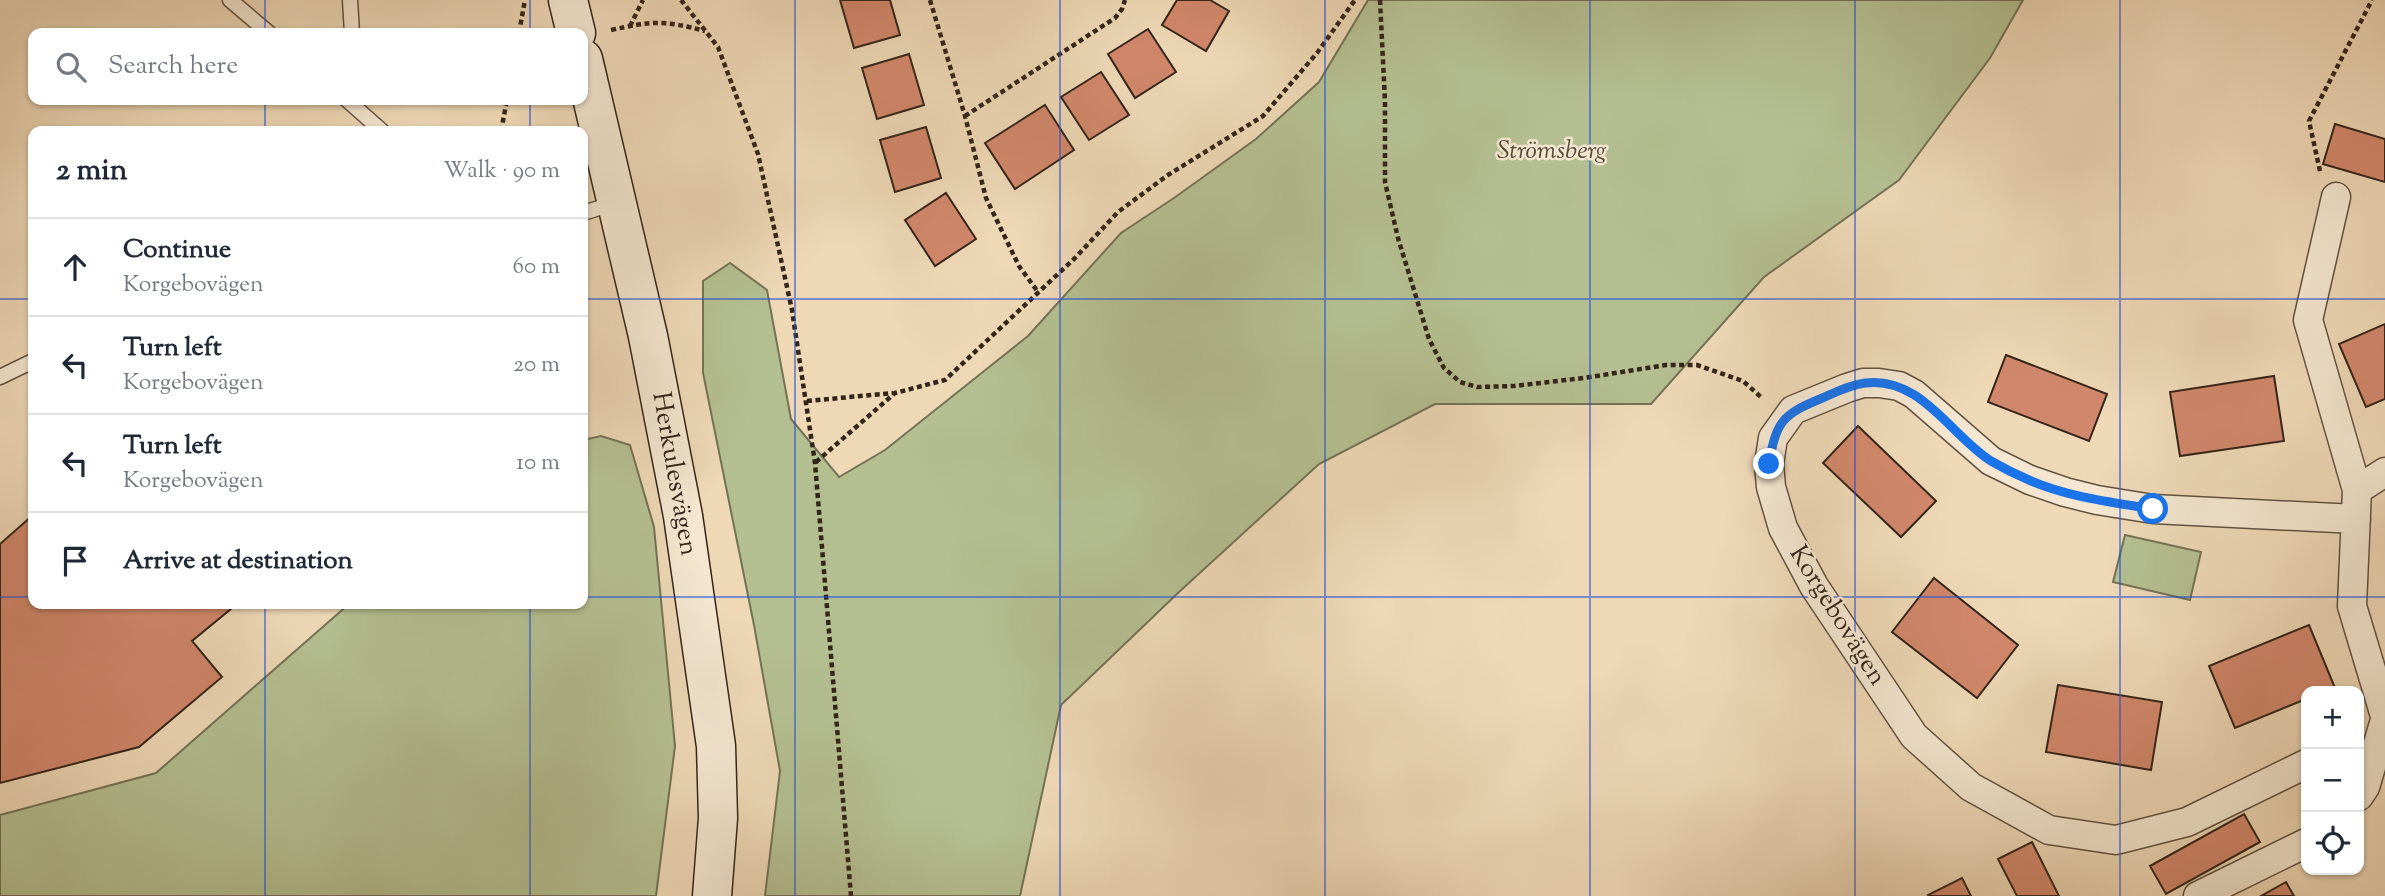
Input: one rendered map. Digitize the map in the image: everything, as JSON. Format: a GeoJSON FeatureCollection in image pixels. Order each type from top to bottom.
{"type":"FeatureCollection","features":[{"type":"Feature","properties":{"kind":"street"},"geometry":{"type":"LineString","coordinates":[[568,0],[593,32]]}},
{"type":"Feature","properties":{"kind":"street","name":"Herkulesvägen"},"geometry":{"type":"LineString","coordinates":[[588,103],[600,208],[648,336],[683,516],[716,746],[718,818],[712,896]]}},
{"type":"Feature","properties":{"kind":"street"},"geometry":{"type":"LineString","coordinates":[[2336,197],[2308,320],[2357,490],[2353,606],[2385,718],[2364,788]]}},
{"type":"Feature","properties":{"kind":"street"},"geometry":{"type":"LineString","coordinates":[[1784,420],[1793,410],[1863,383],[1899,386],[1914,394],[1990,461],[2031,481],[2065,492],[2153,509],[2356,519]]}},
{"type":"Feature","properties":{"kind":"street","name":"Korgebovägen"},"geometry":{"type":"LineString","coordinates":[[1784,420],[1773,438],[1769,464],[1771,487],[1783,528],[1814,586],[1914,736],[1971,787],[2049,830],[2116,840],[2186,822],[2301,766]]}},
{"type":"Feature","properties":{"kind":"street"},"geometry":{"type":"LineString","coordinates":[[2357,490],[2385,472]]}},
{"type":"Feature","properties":{"kind":"street"},"geometry":{"type":"LineString","coordinates":[[2364,732],[2385,718]]}},
{"type":"Feature","properties":{"kind":"street"},"geometry":{"type":"LineString","coordinates":[[2198,896],[2301,845]]}},
{"type":"Feature","properties":{"kind":"lane"},"geometry":{"type":"LineString","coordinates":[[230,0],[263,28]]}},
{"type":"Feature","properties":{"kind":"lane"},"geometry":{"type":"LineString","coordinates":[[351,0],[352,28]]}},
{"type":"Feature","properties":{"kind":"lane"},"geometry":{"type":"LineString","coordinates":[[355,105],[377,126]]}},
{"type":"Feature","properties":{"kind":"lane"},"geometry":{"type":"LineString","coordinates":[[0,377],[28,363]]}},
{"type":"Feature","properties":{"kind":"path"},"geometry":{"type":"LineString","coordinates":[[520,28],[525,0]]}},
{"type":"Feature","properties":{"kind":"path"},"geometry":{"type":"LineString","coordinates":[[630,26],[643,0]]}},
{"type":"Feature","properties":{"kind":"path"},"geometry":{"type":"LineString","coordinates":[[681,0],[718,47],[758,155],[792,310],[816,463],[850,896]]}},
{"type":"Feature","properties":{"kind":"path"},"geometry":{"type":"LineString","coordinates":[[930,0],[965,116],[986,198],[1019,266],[1038,292]]}},
{"type":"Feature","properties":{"kind":"path"},"geometry":{"type":"LineString","coordinates":[[965,116],[1115,18],[1125,0]]}},
{"type":"Feature","properties":{"kind":"path"},"geometry":{"type":"LineString","coordinates":[[807,401],[895,393],[945,380],[1118,212],[1168,175],[1263,116],[1317,53],[1355,0]]}},
{"type":"Feature","properties":{"kind":"path"},"geometry":{"type":"LineString","coordinates":[[1380,0],[1385,101],[1385,182],[1398,238],[1429,339],[1444,368],[1460,382],[1478,387],[1514,386],[1666,365],[1697,365],[1743,381],[1784,420]]}},
{"type":"Feature","properties":{"kind":"path"},"geometry":{"type":"LineString","coordinates":[[2336,197],[2322,178],[2309,121],[2372,0]]}},
{"type":"Feature","properties":{"kind":"path"},"geometry":{"type":"LineString","coordinates":[[593,32],[648,22],[674,22],[705,31]]}},
{"type":"Feature","properties":{"kind":"path"},"geometry":{"type":"LineString","coordinates":[[502,126],[506,105]]}},
{"type":"Feature","properties":{"kind":"path"},"geometry":{"type":"LineString","coordinates":[[816,463],[895,393]]}},
{"type":"Feature","properties":{"kind":"green space","name":"Strömsberg"},"geometry":{"type":"Polygon","coordinates":[[[1368,0],[2023,0],[1990,58],[1899,180],[1764,277],[1651,404],[1435,404],[1319,464],[1061,705],[1020,896],[765,896],[780,771],[754,625],[703,373],[703,281],[730,263],[767,290],[791,419],[839,477],[885,450],[1028,336],[1121,233],[1256,139],[1319,82],[1368,0]]]}},
{"type":"Feature","properties":{"kind":"green space"},"geometry":{"type":"Polygon","coordinates":[[[601,436],[630,445],[654,527],[675,746],[656,896],[0,896],[0,815],[156,773],[343,609],[588,609],[588,439],[601,436]]]}},
{"type":"Feature","properties":{"kind":"green space"},"geometry":{"type":"Polygon","coordinates":[[[2125,535],[2201,552],[2190,600],[2113,582],[2125,535]]]}},
{"type":"Feature","properties":{"kind":"building"},"geometry":{"type":"Polygon","coordinates":[[[840,0],[890,0],[900,35],[854,48],[840,0]]]}},
{"type":"Feature","properties":{"kind":"building"},"geometry":{"type":"Polygon","coordinates":[[[1177,0],[1210,0],[1229,11],[1206,51],[1162,25],[1177,0]]]}},
{"type":"Feature","properties":{"kind":"building"},"geometry":{"type":"Polygon","coordinates":[[[1148,29],[1176,72],[1135,98],[1108,54],[1148,29]]]}},
{"type":"Feature","properties":{"kind":"building"},"geometry":{"type":"Polygon","coordinates":[[[909,54],[924,105],[877,119],[862,68],[909,54]]]}},
{"type":"Feature","properties":{"kind":"building"},"geometry":{"type":"Polygon","coordinates":[[[1101,72],[1129,115],[1089,140],[1061,97],[1101,72]]]}},
{"type":"Feature","properties":{"kind":"building"},"geometry":{"type":"Polygon","coordinates":[[[1045,105],[1074,150],[1015,189],[985,143],[1045,105]]]}},
{"type":"Feature","properties":{"kind":"building"},"geometry":{"type":"Polygon","coordinates":[[[2335,124],[2385,139],[2385,182],[2323,164],[2335,124]]]}},
{"type":"Feature","properties":{"kind":"building"},"geometry":{"type":"Polygon","coordinates":[[[926,127],[941,178],[895,192],[880,140],[926,127]]]}},
{"type":"Feature","properties":{"kind":"building"},"geometry":{"type":"Polygon","coordinates":[[[946,193],[976,239],[935,266],[905,220],[946,193]]]}},
{"type":"Feature","properties":{"kind":"building"},"geometry":{"type":"Polygon","coordinates":[[[2385,324],[2385,399],[2366,407],[2339,344],[2385,324]]]}},
{"type":"Feature","properties":{"kind":"building"},"geometry":{"type":"Polygon","coordinates":[[[2006,355],[2107,394],[2089,441],[1988,402],[2006,355]]]}},
{"type":"Feature","properties":{"kind":"building"},"geometry":{"type":"Polygon","coordinates":[[[2274,376],[2284,441],[2180,456],[2170,392],[2274,376]]]}},
{"type":"Feature","properties":{"kind":"building"},"geometry":{"type":"Polygon","coordinates":[[[1858,426],[1936,501],[1901,537],[1823,463],[1858,426]]]}},
{"type":"Feature","properties":{"kind":"building"},"geometry":{"type":"Polygon","coordinates":[[[28,519],[28,609],[231,609],[192,641],[222,677],[139,747],[0,783],[0,544],[28,519]]]}},
{"type":"Feature","properties":{"kind":"building"},"geometry":{"type":"Polygon","coordinates":[[[1934,578],[2018,645],[1977,698],[1892,632],[1934,578]]]}},
{"type":"Feature","properties":{"kind":"building"},"geometry":{"type":"Polygon","coordinates":[[[2309,625],[2334,686],[2301,686],[2301,701],[2235,728],[2209,666],[2309,625]]]}},
{"type":"Feature","properties":{"kind":"building"},"geometry":{"type":"Polygon","coordinates":[[[2058,685],[2162,702],[2151,770],[2046,752],[2058,685]]]}},
{"type":"Feature","properties":{"kind":"building"},"geometry":{"type":"Polygon","coordinates":[[[2244,814],[2260,842],[2166,894],[2150,866],[2244,814]]]}},
{"type":"Feature","properties":{"kind":"building"},"geometry":{"type":"Polygon","coordinates":[[[2032,842],[2059,896],[2017,896],[1998,859],[2032,842]]]}},
{"type":"Feature","properties":{"kind":"building"},"geometry":{"type":"Polygon","coordinates":[[[1962,878],[1971,896],[1928,895],[1962,878]]]}},
{"type":"Feature","properties":{"kind":"building"},"geometry":{"type":"Polygon","coordinates":[[[2286,882],[2294,896],[2261,896],[2286,882]]]}},
{"type":"Feature","properties":{"kind":"route"},"geometry":{"type":"LineString","coordinates":[[1769,464],[1773,438],[1793,410],[1847,388],[1863,383],[1879,383],[1899,386],[1914,394],[1990,461],[2031,481],[2097,500],[2153,509]]}}]}
